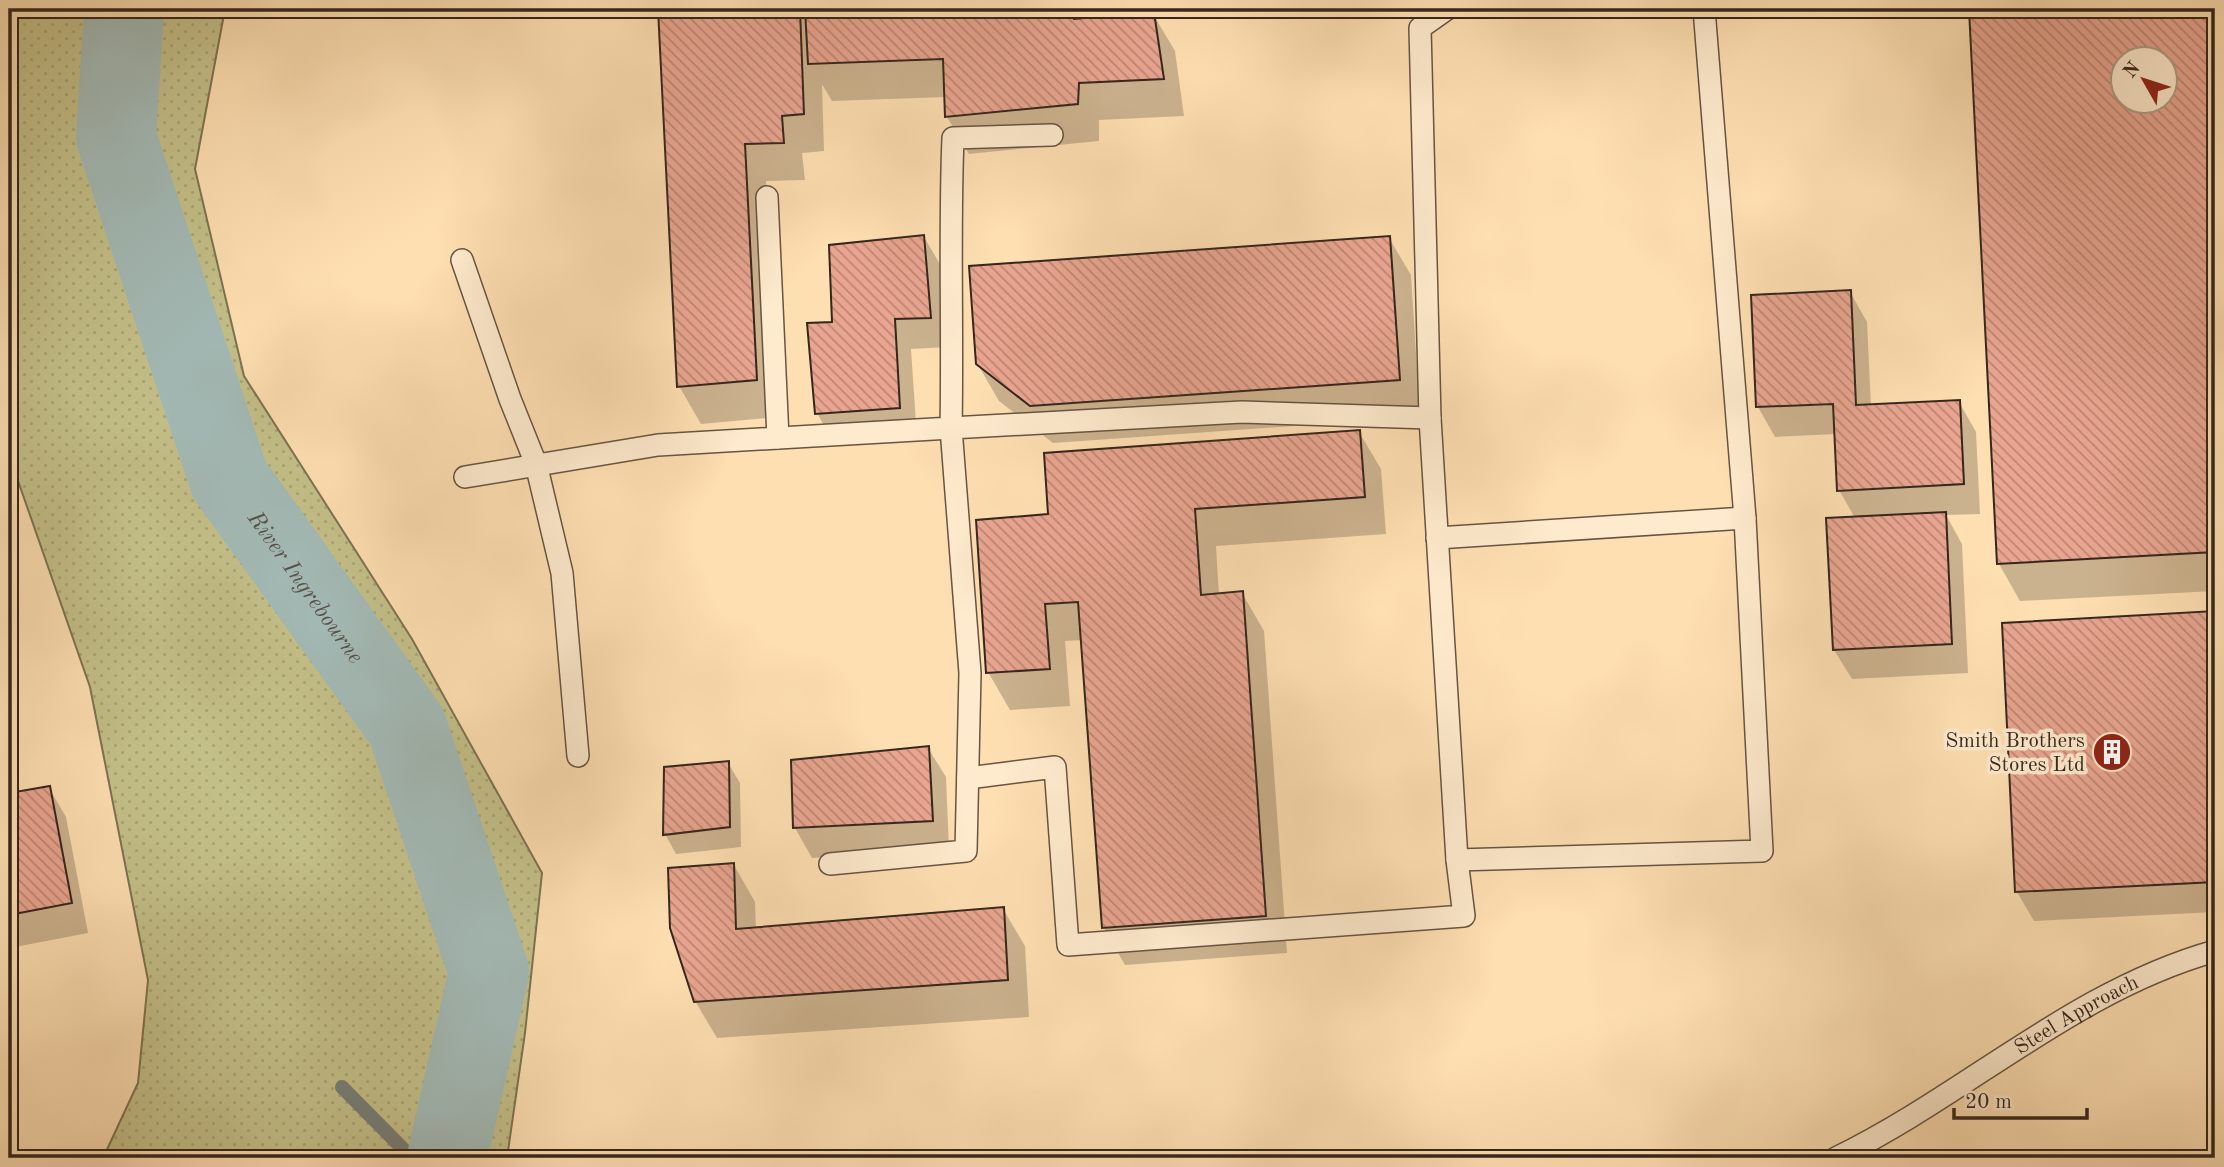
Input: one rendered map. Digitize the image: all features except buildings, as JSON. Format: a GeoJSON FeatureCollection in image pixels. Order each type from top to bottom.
{"type":"FeatureCollection","features":[{"type":"Feature","properties":{"kind":"lane"},"geometry":{"type":"LineString","coordinates":[[968,778],[1055,768],[1068,945],[1464,916],[1457,860],[1430,418],[1420,28],[1447,9]]}},
{"type":"Feature","properties":{"kind":"lane"},"geometry":{"type":"LineString","coordinates":[[1457,860],[1762,851],[1745,517],[1704,9]]}},
{"type":"Feature","properties":{"kind":"lane"},"geometry":{"type":"LineString","coordinates":[[830,864],[966,851],[970,673],[951,428],[954,331],[950,225],[953,138],[1052,135]]}},
{"type":"Feature","properties":{"kind":"lane"},"geometry":{"type":"LineString","coordinates":[[766,197],[778,438]]}},
{"type":"Feature","properties":{"kind":"lane"},"geometry":{"type":"LineString","coordinates":[[462,260],[510,399],[536,464],[562,573],[578,756]]}},
{"type":"Feature","properties":{"kind":"lane"},"geometry":{"type":"LineString","coordinates":[[466,477],[658,445],[1242,412],[1430,418]]}},
{"type":"Feature","properties":{"kind":"lane"},"geometry":{"type":"LineString","coordinates":[[1437,537],[1745,517]]}},
{"type":"Feature","properties":{"kind":"lane","name":"Steel Approach"},"geometry":{"type":"LineString","coordinates":[[1836,1158],[1869,1142],[1958,1087],[2070,1013],[2128,982],[2215,951]]}},
{"type":"Feature","properties":{"kind":"shaded area"},"geometry":{"type":"Polygon","coordinates":[[[9,9],[225,9],[195,169],[244,376],[412,639],[542,873],[525,1033],[507,1158],[103,1158],[138,1083],[148,980],[90,687],[9,455],[9,9]]]}},
{"type":"Feature","properties":{"kind":"waterway","name":"River Ingrebourne"},"geometry":{"type":"LineString","coordinates":[[124,9],[116,137],[229,479],[407,727],[489,972],[447,1158]]}},
{"type":"Feature","properties":{"kind":"waterway"},"geometry":{"type":"LineString","coordinates":[[342,1087],[412,1158]]}},
{"type":"Feature","properties":{"kind":"place","name":"Smith Brothers Stores Ltd"},"geometry":{"type":"Point","coordinates":[2112,752]}}]}
